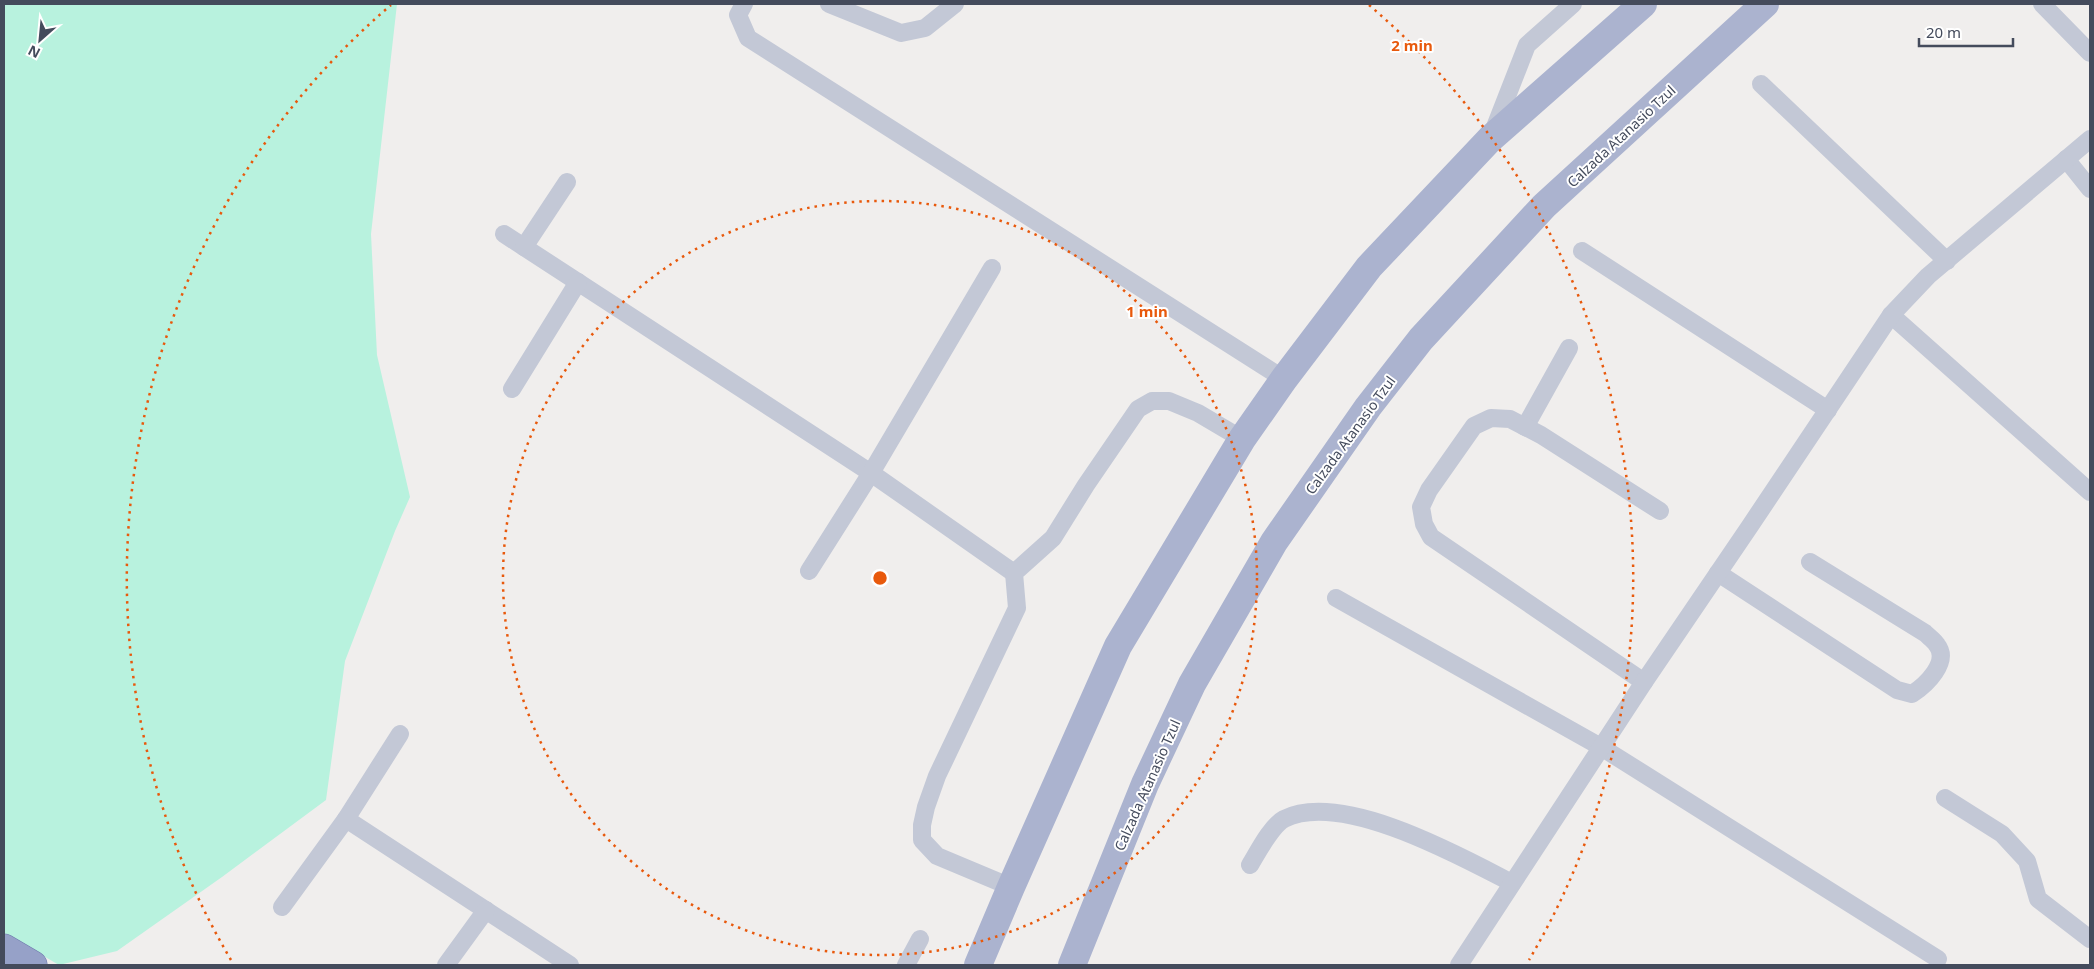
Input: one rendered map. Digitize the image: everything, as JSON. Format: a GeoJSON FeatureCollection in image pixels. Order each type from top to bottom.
{"type":"FeatureCollection","features":[{"type":"Feature","properties":{"kind":"highway"},"geometry":{"type":"LineString","coordinates":[[4,948],[33,965]]}},
{"type":"Feature","properties":{"kind":"main road"},"geometry":{"type":"LineString","coordinates":[[978,965],[1118,646],[1242,439],[1284,379],[1370,267],[1490,139],[1643,4]]}},
{"type":"Feature","properties":{"kind":"main road","name":"Calzada Atanasio Tzul"},"geometry":{"type":"LineString","coordinates":[[1072,965],[1145,784],[1192,684],[1274,542],[1368,407],[1421,339],[1544,206],[1765,4]]}},
{"type":"Feature","properties":{"kind":"lane"},"geometry":{"type":"LineString","coordinates":[[744,4],[738,15],[748,38],[1284,379]]}},
{"type":"Feature","properties":{"kind":"lane"},"geometry":{"type":"LineString","coordinates":[[829,4],[901,33],[925,28],[955,4]]}},
{"type":"Feature","properties":{"kind":"lane"},"geometry":{"type":"LineString","coordinates":[[1490,139],[1527,45],[1573,4]]}},
{"type":"Feature","properties":{"kind":"lane"},"geometry":{"type":"LineString","coordinates":[[2042,4],[2090,53]]}},
{"type":"Feature","properties":{"kind":"lane"},"geometry":{"type":"LineString","coordinates":[[1761,84],[1947,261]]}},
{"type":"Feature","properties":{"kind":"lane"},"geometry":{"type":"LineString","coordinates":[[1459,965],[1644,682],[1891,315],[1928,276],[2090,139]]}},
{"type":"Feature","properties":{"kind":"lane"},"geometry":{"type":"LineString","coordinates":[[2066,159],[2090,189]]}},
{"type":"Feature","properties":{"kind":"lane"},"geometry":{"type":"LineString","coordinates":[[524,247],[567,182]]}},
{"type":"Feature","properties":{"kind":"lane"},"geometry":{"type":"LineString","coordinates":[[504,234],[871,473],[1014,573]]}},
{"type":"Feature","properties":{"kind":"lane"},"geometry":{"type":"LineString","coordinates":[[1582,252],[1828,410]]}},
{"type":"Feature","properties":{"kind":"lane"},"geometry":{"type":"LineString","coordinates":[[809,571],[871,473],[992,268]]}},
{"type":"Feature","properties":{"kind":"lane"},"geometry":{"type":"LineString","coordinates":[[512,389],[578,282]]}},
{"type":"Feature","properties":{"kind":"lane"},"geometry":{"type":"LineString","coordinates":[[1891,315],[2090,492]]}},
{"type":"Feature","properties":{"kind":"lane"},"geometry":{"type":"LineString","coordinates":[[1525,427],[1569,348]]}},
{"type":"Feature","properties":{"kind":"lane"},"geometry":{"type":"LineString","coordinates":[[1014,573],[1053,538],[1138,408],[1152,401],[1168,401],[1198,413],[1242,439]]}},
{"type":"Feature","properties":{"kind":"lane"},"geometry":{"type":"LineString","coordinates":[[1644,682],[1431,537],[1424,524],[1421,507],[1429,490],[1474,426],[1491,418],[1510,419],[1541,435],[1660,511]]}},
{"type":"Feature","properties":{"kind":"lane"},"geometry":{"type":"LineString","coordinates":[[1718,573],[1896,690],[1912,694],[1924,686],[1938,666],[1941,654],[1938,645],[1925,634],[1810,562]]}},
{"type":"Feature","properties":{"kind":"lane"},"geometry":{"type":"LineString","coordinates":[[1011,887],[937,856],[922,840],[922,825],[937,776],[1016,608],[1014,573]]}},
{"type":"Feature","properties":{"kind":"lane"},"geometry":{"type":"LineString","coordinates":[[1336,598],[1601,747],[1938,959]]}},
{"type":"Feature","properties":{"kind":"lane"},"geometry":{"type":"LineString","coordinates":[[282,907],[346,819],[400,734]]}},
{"type":"Feature","properties":{"kind":"lane"},"geometry":{"type":"LineString","coordinates":[[1945,798],[2002,834],[2027,860],[2038,899],[2090,939]]}},
{"type":"Feature","properties":{"kind":"lane"},"geometry":{"type":"LineString","coordinates":[[1250,865],[1264,842],[1282,820],[1301,813],[1329,811],[1382,824],[1451,851],[1512,883]]}},
{"type":"Feature","properties":{"kind":"lane"},"geometry":{"type":"LineString","coordinates":[[346,819],[570,965]]}},
{"type":"Feature","properties":{"kind":"lane"},"geometry":{"type":"LineString","coordinates":[[446,965],[486,910]]}},
{"type":"Feature","properties":{"kind":"lane"},"geometry":{"type":"LineString","coordinates":[[906,965],[920,939]]}},
{"type":"Feature","properties":{"kind":"green space"},"geometry":{"type":"Polygon","coordinates":[[[4,4],[397,4],[371,234],[377,355],[410,497],[345,661],[326,800],[222,877],[117,951],[59,965],[4,933],[4,4]]]}}]}
